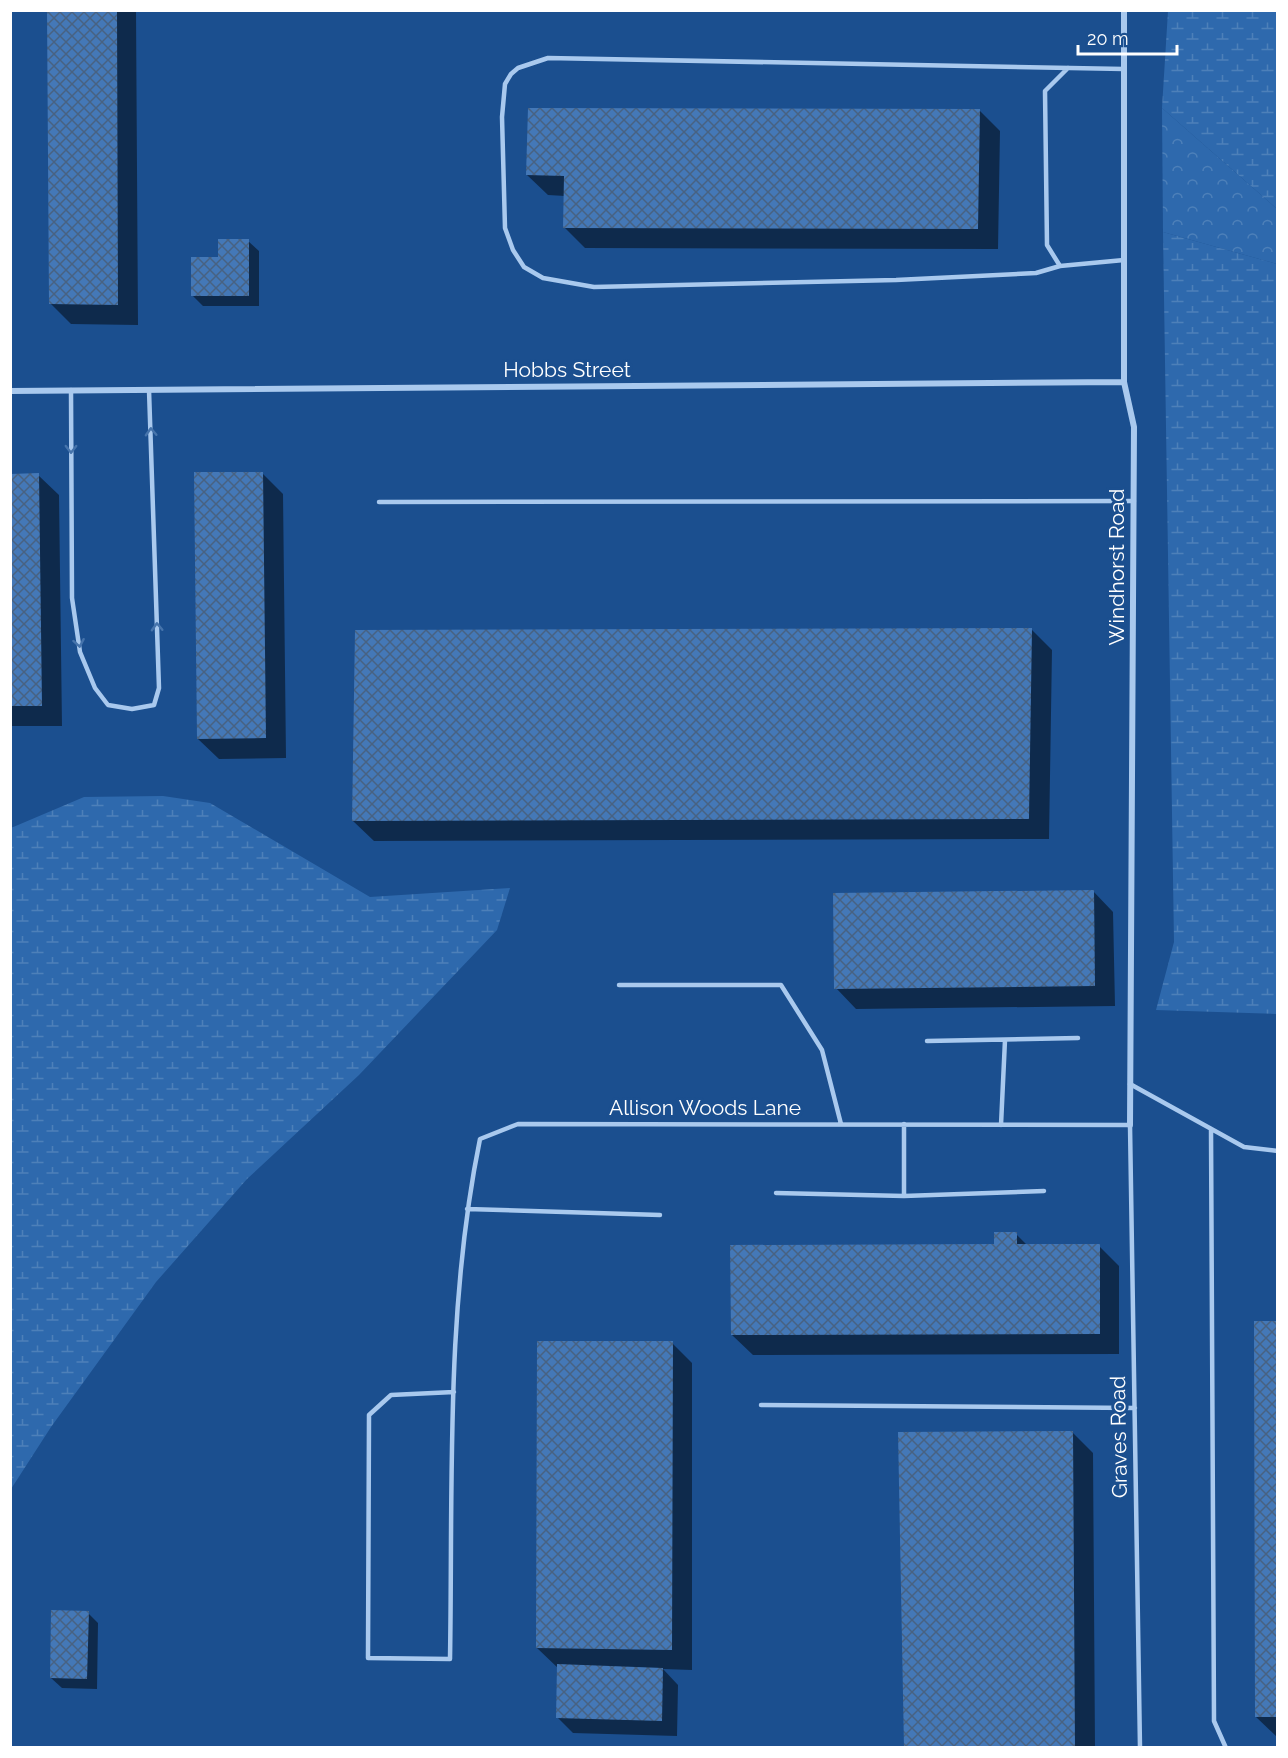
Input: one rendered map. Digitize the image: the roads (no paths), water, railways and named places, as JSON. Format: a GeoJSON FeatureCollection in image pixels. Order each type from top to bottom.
{"type":"FeatureCollection","features":[{"type":"Feature","properties":{"kind":"street","name":"Windhorst Road"},"geometry":{"type":"LineString","coordinates":[[1124,10],[1124,382],[1134,427],[1130,1125]]}},
{"type":"Feature","properties":{"kind":"street","name":"Hobbs Street"},"geometry":{"type":"LineString","coordinates":[[10,391],[1124,382]]}},
{"type":"Feature","properties":{"kind":"lane"},"geometry":{"type":"LineString","coordinates":[[1124,69],[548,58],[518,68],[511,74],[505,84],[502,117],[505,228],[513,250],[525,267],[543,278],[594,287],[896,280],[1027,273],[1060,266],[1124,260]]}},
{"type":"Feature","properties":{"kind":"lane"},"geometry":{"type":"LineString","coordinates":[[1060,266],[1047,245],[1045,91],[1068,68]]}},
{"type":"Feature","properties":{"kind":"lane"},"geometry":{"type":"LineString","coordinates":[[70,390],[72,598],[80,652],[95,688],[108,705],[132,709],[154,705],[159,688],[150,390]]}},
{"type":"Feature","properties":{"kind":"lane"},"geometry":{"type":"LineString","coordinates":[[379,502],[1134,501]]}},
{"type":"Feature","properties":{"kind":"lane"},"geometry":{"type":"LineString","coordinates":[[619,985],[780,985],[822,1050],[841,1125]]}},
{"type":"Feature","properties":{"kind":"lane"},"geometry":{"type":"LineString","coordinates":[[927,1041],[1078,1038]]}},
{"type":"Feature","properties":{"kind":"lane"},"geometry":{"type":"LineString","coordinates":[[1001,1125],[1005,1040]]}},
{"type":"Feature","properties":{"kind":"lane"},"geometry":{"type":"LineString","coordinates":[[1130,1084],[1244,1147],[1278,1151]]}},
{"type":"Feature","properties":{"kind":"lane","name":"Allison Woods Lane"},"geometry":{"type":"LineString","coordinates":[[454,1392],[391,1395],[369,1415],[368,1659],[450,1659],[454,1392],[454,1335],[467,1209],[480,1139],[518,1124],[1130,1125]]}},
{"type":"Feature","properties":{"kind":"lane"},"geometry":{"type":"LineString","coordinates":[[904,1125],[904,1196]]}},
{"type":"Feature","properties":{"kind":"lane","name":"Graves Road"},"geometry":{"type":"LineString","coordinates":[[1130,1125],[1140,1748]]}},
{"type":"Feature","properties":{"kind":"lane"},"geometry":{"type":"LineString","coordinates":[[1211,1129],[1214,1721],[1227,1748]]}},
{"type":"Feature","properties":{"kind":"lane"},"geometry":{"type":"LineString","coordinates":[[776,1193],[904,1196],[1044,1191]]}},
{"type":"Feature","properties":{"kind":"lane"},"geometry":{"type":"LineString","coordinates":[[467,1209],[660,1215]]}},
{"type":"Feature","properties":{"kind":"lane"},"geometry":{"type":"LineString","coordinates":[[761,1405],[1135,1408]]}}]}
